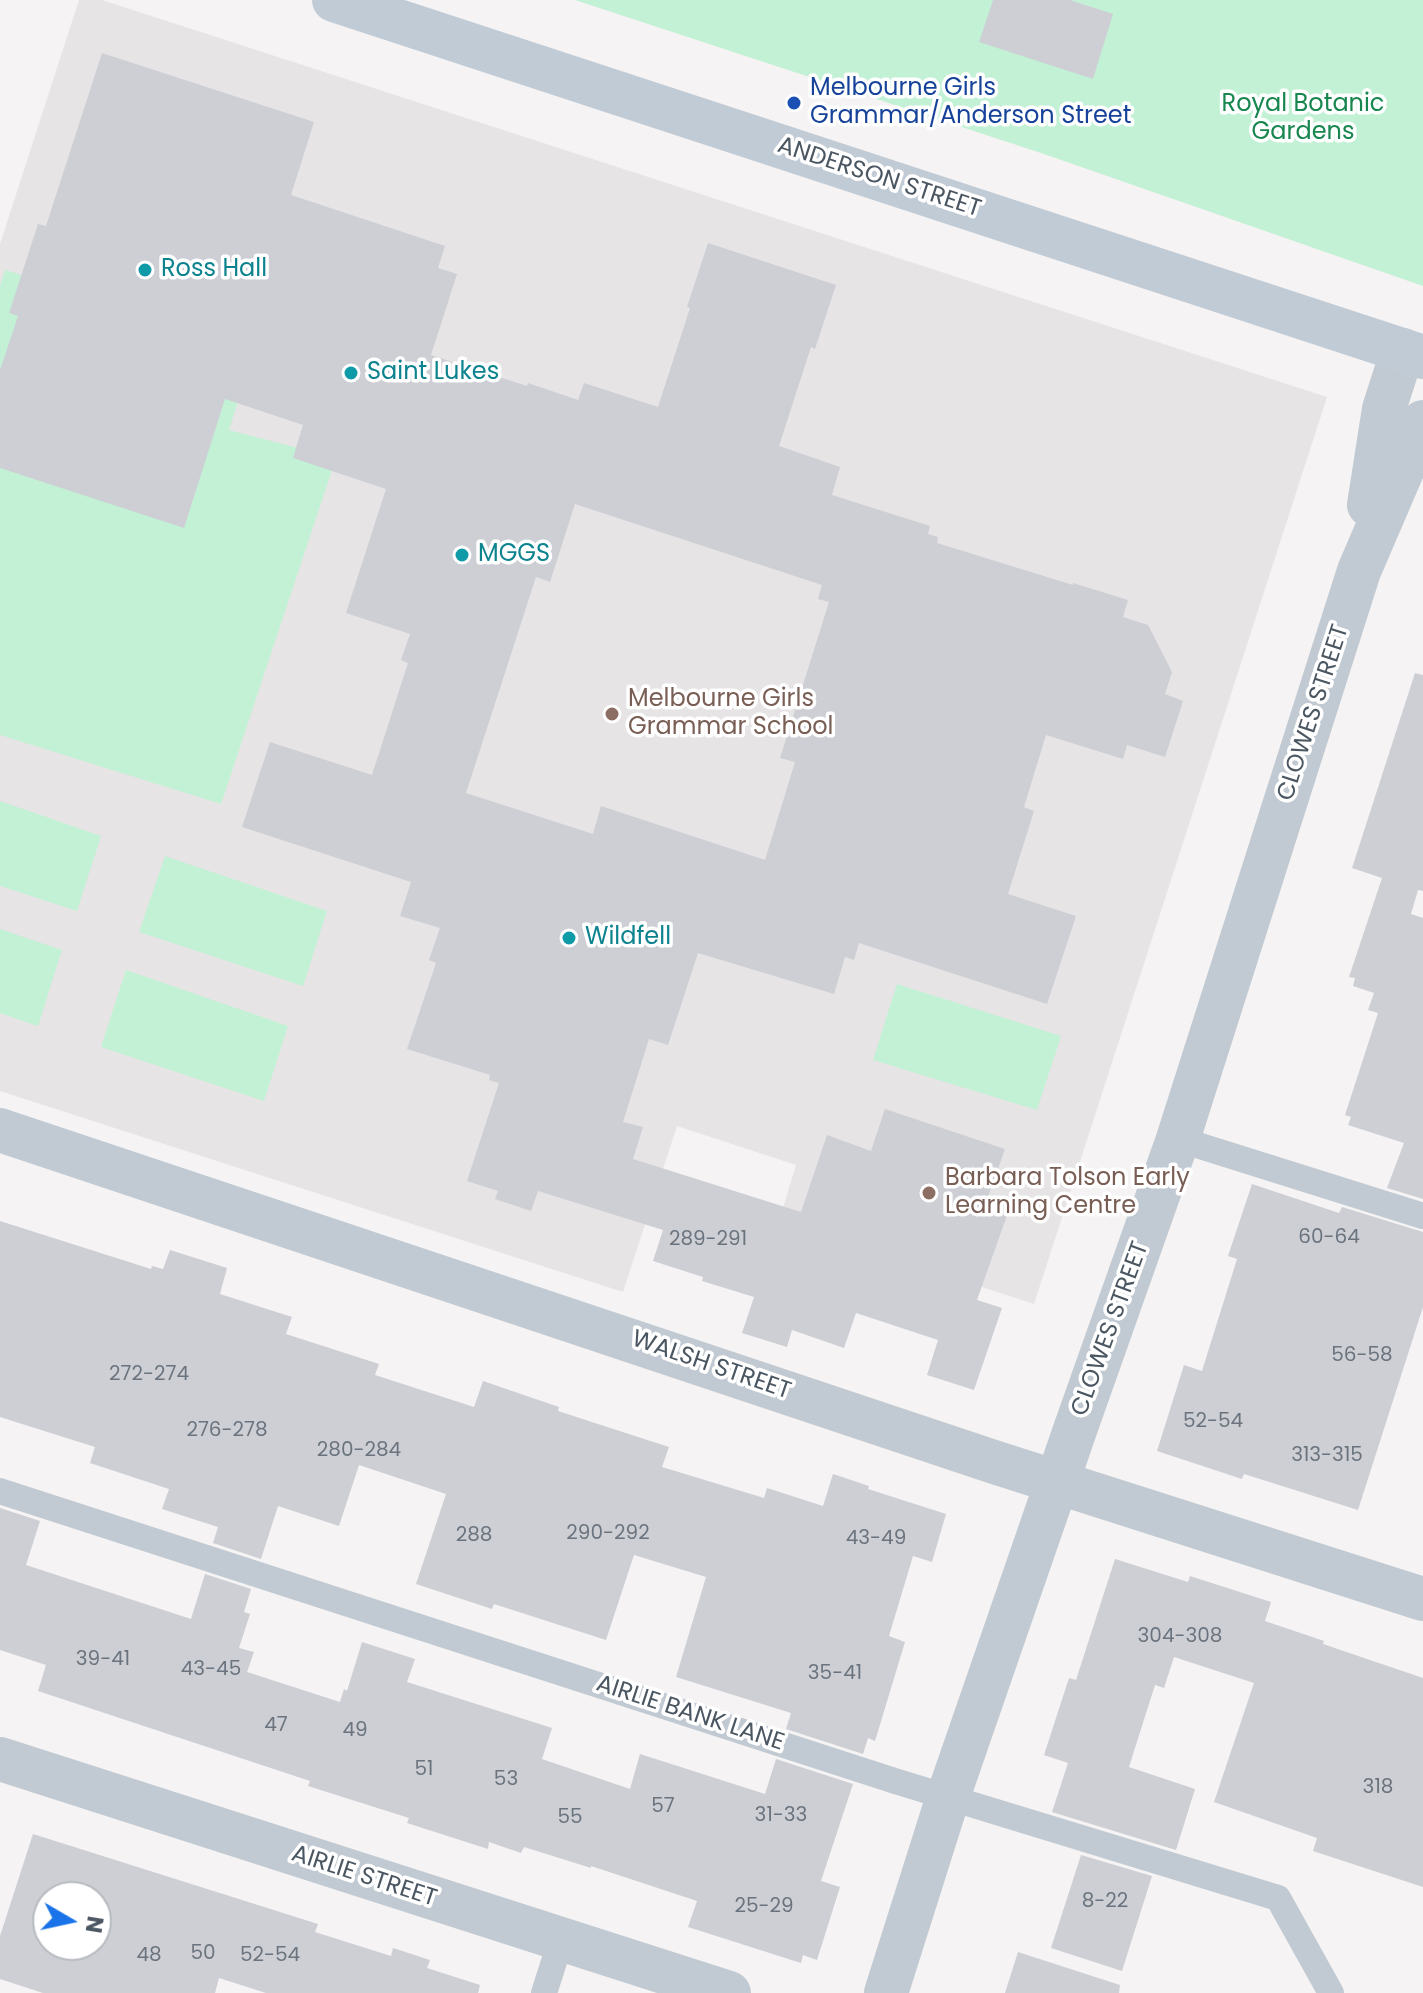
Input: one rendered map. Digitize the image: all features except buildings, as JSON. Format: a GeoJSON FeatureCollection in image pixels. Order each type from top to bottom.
{"type":"FeatureCollection","features":[{"type":"Feature","properties":{"kind":"street","name":"ANDERSON STREET"},"geometry":{"type":"LineString","coordinates":[[334,0],[1413,354]]}},
{"type":"Feature","properties":{"kind":"street","name":"CLOWES STREET"},"geometry":{"type":"LineString","coordinates":[[1359,571],[1384,409],[1413,354]]}},
{"type":"Feature","properties":{"kind":"street","name":"CLOWES STREET"},"geometry":{"type":"LineString","coordinates":[[886,1993],[948,1797],[1178,1139],[1359,571],[1423,422]]}},
{"type":"Feature","properties":{"kind":"street","name":"WALSH STREET"},"geometry":{"type":"LineString","coordinates":[[0,1130],[1057,1482],[1423,1599]]}},
{"type":"Feature","properties":{"kind":"street","name":"AIRLIE STREET"},"geometry":{"type":"LineString","coordinates":[[0,1759],[729,1993]]}},
{"type":"Feature","properties":{"kind":"lane"},"geometry":{"type":"LineString","coordinates":[[1178,1139],[1423,1216]]}},
{"type":"Feature","properties":{"kind":"lane","name":"AIRLIE BANK LANE"},"geometry":{"type":"LineString","coordinates":[[0,1491],[948,1797],[1278,1898],[1331,1993]]}},
{"type":"Feature","properties":{"kind":"lane"},"geometry":{"type":"LineString","coordinates":[[544,1993],[561,1940]]}},
{"type":"Feature","properties":{"kind":"shaded area","name":"Melbourne Girls Grammar School"},"geometry":{"type":"Polygon","coordinates":[[[79,0],[102,0],[1327,397],[1034,1304],[779,1221],[796,1165],[677,1126],[623,1292],[0,1091],[0,244],[79,0]]]}},
{"type":"Feature","properties":{"kind":"green space","name":"Royal Botanic Gardens"},"geometry":{"type":"Polygon","coordinates":[[[575,0],[1423,0],[1423,286],[1044,154],[575,0]]]}},
{"type":"Feature","properties":{"kind":"green space"},"geometry":{"type":"Polygon","coordinates":[[[5,270],[255,346],[229,430],[336,458],[221,804],[0,735],[0,286],[5,270]]]}},
{"type":"Feature","properties":{"kind":"green space"},"geometry":{"type":"Polygon","coordinates":[[[0,801],[101,836],[77,911],[0,886],[0,801]]]}},
{"type":"Feature","properties":{"kind":"green space"},"geometry":{"type":"Polygon","coordinates":[[[165,856],[327,911],[303,986],[139,932],[165,856]]]}},
{"type":"Feature","properties":{"kind":"green space"},"geometry":{"type":"Polygon","coordinates":[[[0,929],[62,950],[38,1026],[0,1013],[0,929]]]}},
{"type":"Feature","properties":{"kind":"green space"},"geometry":{"type":"Polygon","coordinates":[[[126,970],[288,1026],[264,1101],[101,1047],[126,970]]]}},
{"type":"Feature","properties":{"kind":"green space"},"geometry":{"type":"Polygon","coordinates":[[[897,984],[1061,1036],[1037,1110],[873,1060],[897,984]]]}},
{"type":"Feature","properties":{"kind":"place","name":"Melbourne Girls Grammar/Anderson Street"},"geometry":{"type":"Point","coordinates":[794,103]}},
{"type":"Feature","properties":{"kind":"place","name":"Ross Hall"},"geometry":{"type":"Point","coordinates":[145,270]}},
{"type":"Feature","properties":{"kind":"place","name":"Saint Lukes"},"geometry":{"type":"Point","coordinates":[351,373]}},
{"type":"Feature","properties":{"kind":"place","name":"MGGS"},"geometry":{"type":"Point","coordinates":[462,555]}},
{"type":"Feature","properties":{"kind":"place","name":"Melbourne Girls Grammar School"},"geometry":{"type":"Point","coordinates":[612,714]}},
{"type":"Feature","properties":{"kind":"place","name":"Wildfell"},"geometry":{"type":"Point","coordinates":[569,938]}},
{"type":"Feature","properties":{"kind":"place","name":"Barbara Tolson Early Learning Centre"},"geometry":{"type":"Point","coordinates":[929,1193]}}]}
